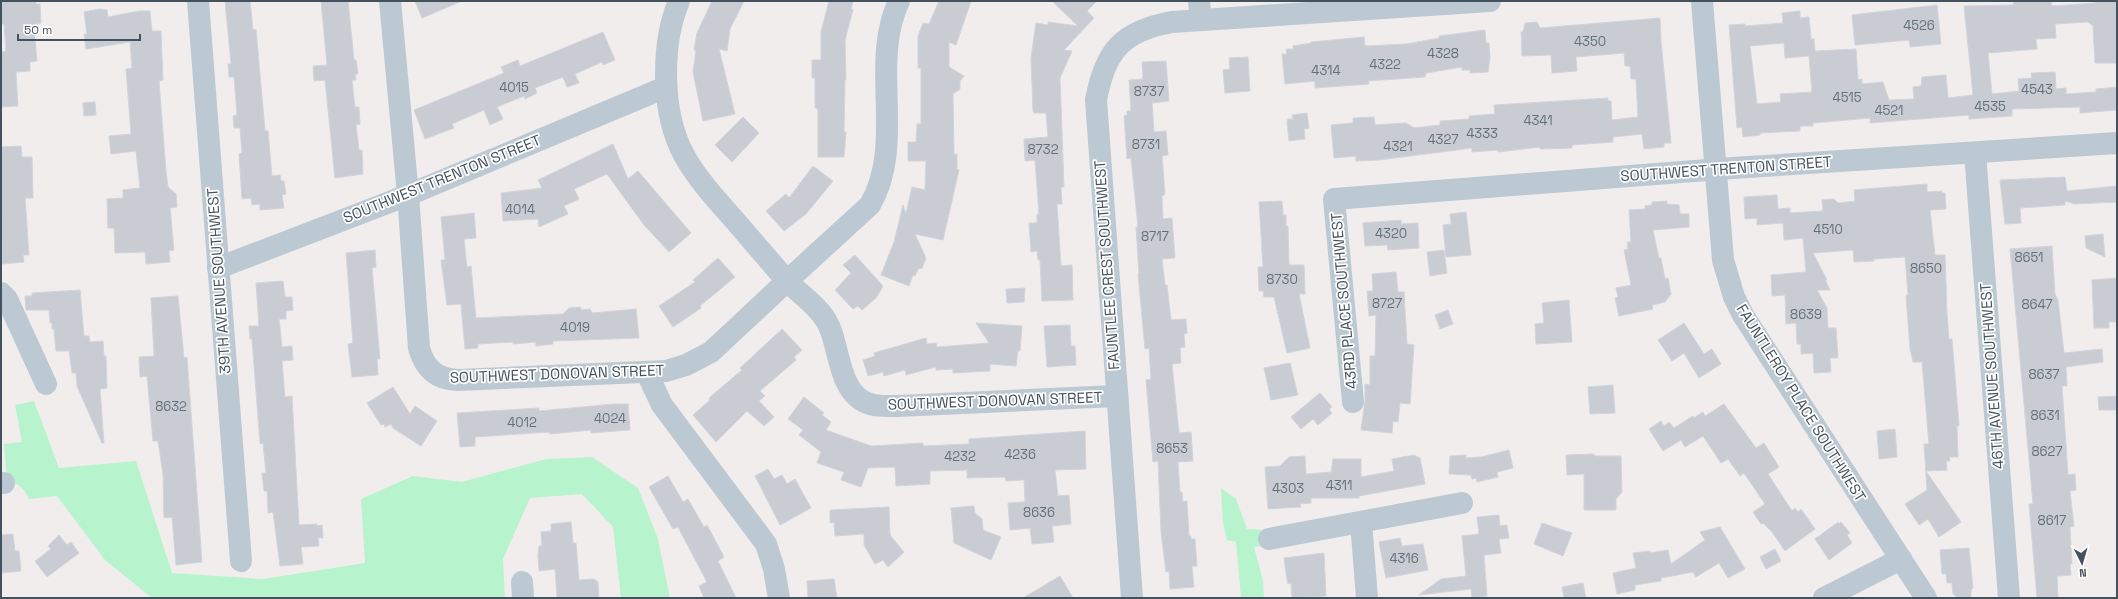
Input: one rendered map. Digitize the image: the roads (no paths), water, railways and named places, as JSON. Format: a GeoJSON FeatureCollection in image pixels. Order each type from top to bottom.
{"type":"FeatureCollection","features":[{"type":"Feature","properties":{"kind":"street","name":"39TH AVENUE SOUTHWEST"},"geometry":{"type":"LineString","coordinates":[[198,1],[241,561]]}},
{"type":"Feature","properties":{"kind":"street"},"geometry":{"type":"LineString","coordinates":[[390,1],[408,195]]}},
{"type":"Feature","properties":{"kind":"street"},"geometry":{"type":"LineString","coordinates":[[679,1],[671,28],[666,87],[677,136],[683,153],[695,174],[787,281],[870,205],[877,192],[885,165],[889,31],[893,14],[899,1]]}},
{"type":"Feature","properties":{"kind":"street","name":"FAUNTLEE CREST SOUTHWEST"},"geometry":{"type":"LineString","coordinates":[[1132,598],[1116,396],[1096,100],[1105,66],[1115,48],[1128,37],[1155,25],[1200,10],[1490,1]]}},
{"type":"Feature","properties":{"kind":"street","name":"FAUNTLEROY PLACE SOUTHWEST"},"geometry":{"type":"LineString","coordinates":[[1702,1],[1723,260],[1734,297],[1743,315],[1926,598]]}},
{"type":"Feature","properties":{"kind":"street","name":"SOUTHWEST TRENTON STREET"},"geometry":{"type":"LineString","coordinates":[[218,268],[408,195],[666,87]]}},
{"type":"Feature","properties":{"kind":"street","name":"SOUTHWEST TRENTON STREET"},"geometry":{"type":"LineString","coordinates":[[1334,199],[1716,170],[1975,154],[2117,143]]}},
{"type":"Feature","properties":{"kind":"street","name":"46TH AVENUE SOUTHWEST"},"geometry":{"type":"LineString","coordinates":[[1975,154],[2009,598]]}},
{"type":"Feature","properties":{"kind":"street","name":"SOUTHWEST DONOVAN STREET"},"geometry":{"type":"LineString","coordinates":[[408,195],[419,348],[427,368],[446,380],[666,371],[686,365],[711,352],[787,281],[822,314],[829,326],[850,387],[858,398],[868,404],[898,406],[1116,396]]}},
{"type":"Feature","properties":{"kind":"street","name":"43RD PLACE SOUTHWEST"},"geometry":{"type":"LineString","coordinates":[[1334,199],[1353,402]]}},
{"type":"Feature","properties":{"kind":"street"},"geometry":{"type":"LineString","coordinates":[[1,293],[7,299],[46,384]]}},
{"type":"Feature","properties":{"kind":"street"},"geometry":{"type":"LineString","coordinates":[[646,373],[662,405],[766,544],[774,569],[779,598]]}},
{"type":"Feature","properties":{"kind":"street"},"geometry":{"type":"LineString","coordinates":[[1269,539],[1462,503]]}},
{"type":"Feature","properties":{"kind":"street"},"geometry":{"type":"LineString","coordinates":[[1362,522],[1367,598]]}},
{"type":"Feature","properties":{"kind":"street"},"geometry":{"type":"LineString","coordinates":[[1824,598],[1901,559]]}}]}
